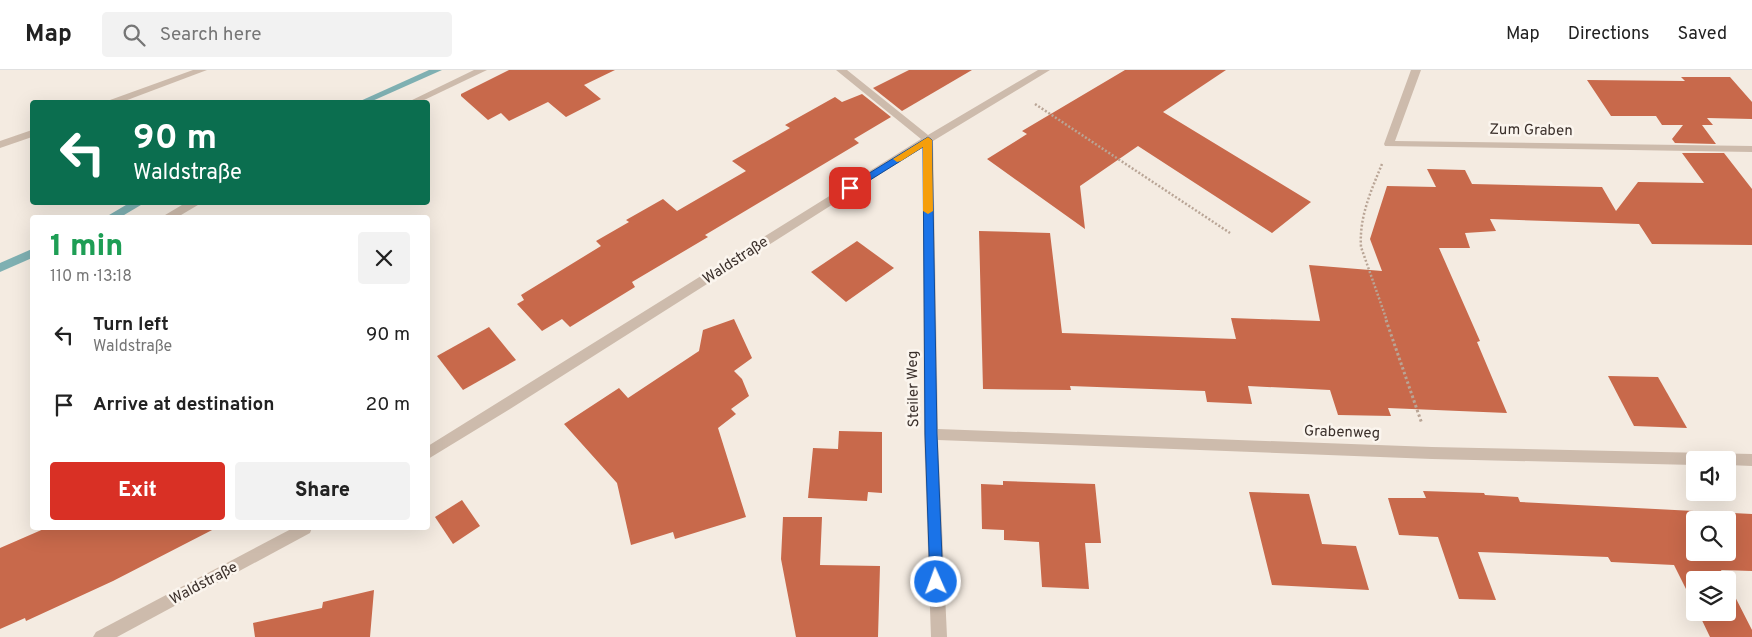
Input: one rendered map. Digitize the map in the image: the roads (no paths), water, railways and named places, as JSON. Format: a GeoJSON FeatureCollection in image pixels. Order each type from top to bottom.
{"type":"FeatureCollection","features":[{"type":"Feature","properties":{"kind":"street"},"geometry":{"type":"LineString","coordinates":[[120,100],[202,70]]}},
{"type":"Feature","properties":{"kind":"street"},"geometry":{"type":"LineString","coordinates":[[416,100],[482,70]]}},
{"type":"Feature","properties":{"kind":"street"},"geometry":{"type":"LineString","coordinates":[[841,70],[928,140]]}},
{"type":"Feature","properties":{"kind":"street","name":"Waldstraße"},"geometry":{"type":"LineString","coordinates":[[430,453],[928,140],[1045,70]]}},
{"type":"Feature","properties":{"kind":"street","name":"Zum Graben"},"geometry":{"type":"LineString","coordinates":[[1416,70],[1389,144],[1752,149]]}},
{"type":"Feature","properties":{"kind":"street"},"geometry":{"type":"LineString","coordinates":[[0,145],[30,134]]}},
{"type":"Feature","properties":{"kind":"street","name":"Steiler Weg"},"geometry":{"type":"LineString","coordinates":[[928,140],[931,434],[939,637]]}},
{"type":"Feature","properties":{"kind":"street"},"geometry":{"type":"LineString","coordinates":[[172,215],[192,205]]}},
{"type":"Feature","properties":{"kind":"street","name":"Grabenweg"},"geometry":{"type":"LineString","coordinates":[[931,434],[1432,453],[1752,460]]}},
{"type":"Feature","properties":{"kind":"street","name":"Waldstraße"},"geometry":{"type":"LineString","coordinates":[[100,637],[149,613],[302,530]]}},
{"type":"Feature","properties":{"kind":"waterway"},"geometry":{"type":"LineString","coordinates":[[368,100],[437,70]]}},
{"type":"Feature","properties":{"kind":"waterway"},"geometry":{"type":"LineString","coordinates":[[115,215],[135,205]]}},
{"type":"Feature","properties":{"kind":"waterway"},"geometry":{"type":"LineString","coordinates":[[0,268],[30,254]]}}]}
